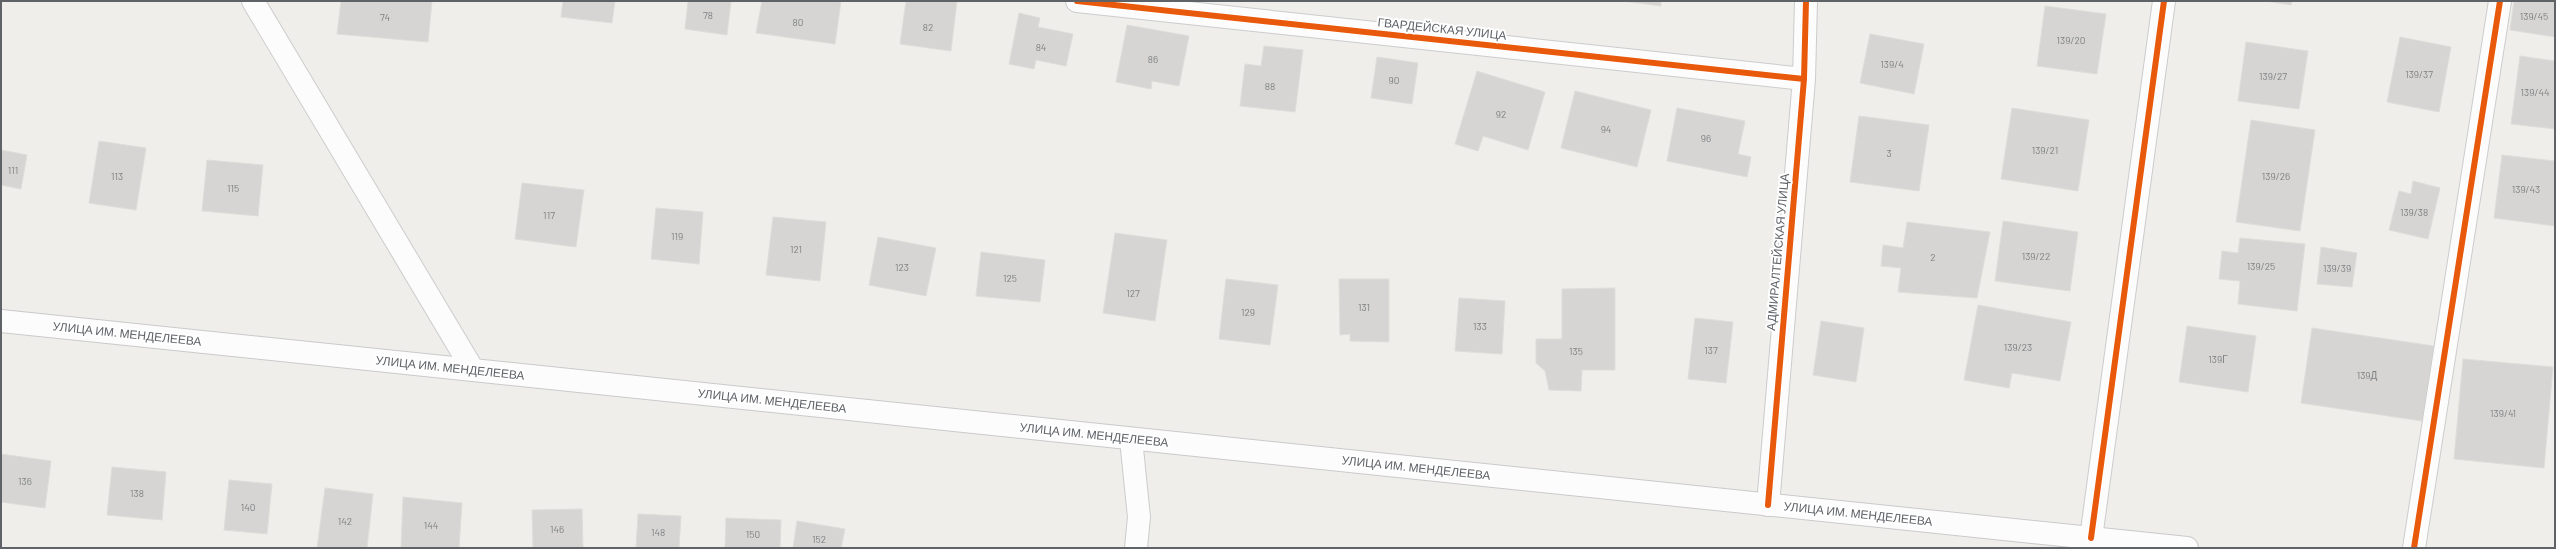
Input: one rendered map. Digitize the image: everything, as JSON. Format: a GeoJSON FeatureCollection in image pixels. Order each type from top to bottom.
{"type":"FeatureCollection","features":[{"type":"Feature","properties":{"kind":"street"},"geometry":{"type":"LineString","coordinates":[[253,1],[473,370]]}},
{"type":"Feature","properties":{"kind":"street","name":"ГВАРДЕЙСКАЯ УЛИЦА"},"geometry":{"type":"LineString","coordinates":[[1077,1],[1804,79]]}},
{"type":"Feature","properties":{"kind":"street","name":"АДМИРАЛТЕЙСКАЯ УЛИЦА"},"geometry":{"type":"LineString","coordinates":[[1768,504],[1804,79],[1806,1]]}},
{"type":"Feature","properties":{"kind":"street"},"geometry":{"type":"LineString","coordinates":[[2091,538],[2164,1]]}},
{"type":"Feature","properties":{"kind":"street"},"geometry":{"type":"LineString","coordinates":[[2414,548],[2500,1]]}},
{"type":"Feature","properties":{"kind":"street","name":"УЛИЦА ИМ. МЕНДЕЛЕЕВА"},"geometry":{"type":"LineString","coordinates":[[1,321],[1768,504],[2091,538],[2143,546],[2187,548]]}},
{"type":"Feature","properties":{"kind":"street"},"geometry":{"type":"LineString","coordinates":[[1131,439],[1139,517],[1136,548]]}},
{"type":"Feature","properties":{"kind":"building"},"geometry":{"type":"Polygon","coordinates":[[[341,1],[432,1],[428,42],[337,34],[341,1]]]}},
{"type":"Feature","properties":{"kind":"building"},"geometry":{"type":"Polygon","coordinates":[[[563,1],[615,1],[612,23],[561,17],[563,1]]]}},
{"type":"Feature","properties":{"kind":"building"},"geometry":{"type":"Polygon","coordinates":[[[688,1],[731,1],[727,35],[685,29],[688,1]]]}},
{"type":"Feature","properties":{"kind":"building"},"geometry":{"type":"Polygon","coordinates":[[[762,1],[841,1],[835,44],[756,33],[762,1]]]}},
{"type":"Feature","properties":{"kind":"building"},"geometry":{"type":"Polygon","coordinates":[[[906,1],[957,1],[951,51],[900,44],[906,1]]]}},
{"type":"Feature","properties":{"kind":"building"},"geometry":{"type":"Polygon","coordinates":[[[1623,1],[1661,1],[1661,6],[1623,1]]]}},
{"type":"Feature","properties":{"kind":"building"},"geometry":{"type":"Polygon","coordinates":[[[2265,1],[2292,1],[2291,5],[2265,1]]]}},
{"type":"Feature","properties":{"kind":"building"},"geometry":{"type":"Polygon","coordinates":[[[2514,1],[2555,1],[2555,37],[2510,30],[2514,1]]]}},
{"type":"Feature","properties":{"kind":"building"},"geometry":{"type":"Polygon","coordinates":[[[2045,6],[2106,14],[2097,74],[2037,66],[2045,6]]]}},
{"type":"Feature","properties":{"kind":"building"},"geometry":{"type":"Polygon","coordinates":[[[1019,13],[1040,18],[1038,27],[1073,34],[1066,66],[1036,60],[1034,69],[1009,64],[1019,13]]]}},
{"type":"Feature","properties":{"kind":"building"},"geometry":{"type":"Polygon","coordinates":[[[1127,25],[1189,36],[1179,86],[1152,81],[1151,89],[1116,82],[1127,25]]]}},
{"type":"Feature","properties":{"kind":"building"},"geometry":{"type":"Polygon","coordinates":[[[1870,34],[1924,44],[1914,94],[1860,83],[1870,34]]]}},
{"type":"Feature","properties":{"kind":"building"},"geometry":{"type":"Polygon","coordinates":[[[2400,37],[2451,47],[2439,112],[2387,102],[2400,37]]]}},
{"type":"Feature","properties":{"kind":"building"},"geometry":{"type":"Polygon","coordinates":[[[2246,42],[2308,51],[2299,109],[2238,101],[2246,42]]]}},
{"type":"Feature","properties":{"kind":"building"},"geometry":{"type":"Polygon","coordinates":[[[1264,46],[1303,50],[1295,112],[1240,106],[1245,64],[1261,66],[1264,46]]]}},
{"type":"Feature","properties":{"kind":"building"},"geometry":{"type":"Polygon","coordinates":[[[2520,56],[2555,61],[2555,129],[2511,124],[2520,56]]]}},
{"type":"Feature","properties":{"kind":"building"},"geometry":{"type":"Polygon","coordinates":[[[1377,57],[1418,63],[1412,104],[1371,98],[1377,57]]]}},
{"type":"Feature","properties":{"kind":"building"},"geometry":{"type":"Polygon","coordinates":[[[1477,71],[1545,92],[1528,150],[1483,136],[1478,151],[1455,144],[1477,71]]]}},
{"type":"Feature","properties":{"kind":"building"},"geometry":{"type":"Polygon","coordinates":[[[1575,91],[1651,110],[1637,167],[1561,148],[1575,91]]]}},
{"type":"Feature","properties":{"kind":"building"},"geometry":{"type":"Polygon","coordinates":[[[1677,108],[1745,121],[1738,154],[1751,157],[1747,177],[1667,161],[1677,108]]]}},
{"type":"Feature","properties":{"kind":"building"},"geometry":{"type":"Polygon","coordinates":[[[2012,108],[2089,120],[2078,191],[2001,179],[2012,108]]]}},
{"type":"Feature","properties":{"kind":"building"},"geometry":{"type":"Polygon","coordinates":[[[1859,116],[1929,125],[1919,191],[1850,182],[1859,116]]]}},
{"type":"Feature","properties":{"kind":"building"},"geometry":{"type":"Polygon","coordinates":[[[2251,120],[2315,130],[2300,231],[2236,222],[2251,120]]]}},
{"type":"Feature","properties":{"kind":"building"},"geometry":{"type":"Polygon","coordinates":[[[99,141],[146,148],[136,210],[89,203],[99,141]]]}},
{"type":"Feature","properties":{"kind":"building"},"geometry":{"type":"Polygon","coordinates":[[[1,150],[27,155],[21,189],[1,185],[1,150]]]}},
{"type":"Feature","properties":{"kind":"building"},"geometry":{"type":"Polygon","coordinates":[[[2502,155],[2555,161],[2555,226],[2494,218],[2502,155]]]}},
{"type":"Feature","properties":{"kind":"building"},"geometry":{"type":"Polygon","coordinates":[[[207,160],[263,165],[258,216],[202,211],[207,160]]]}},
{"type":"Feature","properties":{"kind":"building"},"geometry":{"type":"Polygon","coordinates":[[[2413,181],[2440,188],[2428,239],[2389,230],[2399,191],[2411,194],[2413,181]]]}},
{"type":"Feature","properties":{"kind":"building"},"geometry":{"type":"Polygon","coordinates":[[[522,183],[584,190],[576,247],[515,239],[522,183]]]}},
{"type":"Feature","properties":{"kind":"building"},"geometry":{"type":"Polygon","coordinates":[[[656,208],[703,212],[699,264],[651,259],[656,208]]]}},
{"type":"Feature","properties":{"kind":"building"},"geometry":{"type":"Polygon","coordinates":[[[773,217],[826,222],[820,281],[766,275],[773,217]]]}},
{"type":"Feature","properties":{"kind":"building"},"geometry":{"type":"Polygon","coordinates":[[[2003,221],[2078,232],[2070,291],[1995,281],[2003,221]]]}},
{"type":"Feature","properties":{"kind":"building"},"geometry":{"type":"Polygon","coordinates":[[[1907,222],[1990,232],[1977,298],[1898,292],[1901,268],[1881,266],[1883,245],[1903,248],[1907,222]]]}},
{"type":"Feature","properties":{"kind":"building"},"geometry":{"type":"Polygon","coordinates":[[[1115,233],[1167,240],[1155,321],[1103,313],[1115,233]]]}},
{"type":"Feature","properties":{"kind":"building"},"geometry":{"type":"Polygon","coordinates":[[[878,237],[936,248],[926,296],[869,285],[878,237]]]}},
{"type":"Feature","properties":{"kind":"building"},"geometry":{"type":"Polygon","coordinates":[[[2240,238],[2305,244],[2297,311],[2238,304],[2240,281],[2219,279],[2222,251],[2238,253],[2240,238]]]}},
{"type":"Feature","properties":{"kind":"building"},"geometry":{"type":"Polygon","coordinates":[[[2321,247],[2357,253],[2352,287],[2317,284],[2321,247]]]}},
{"type":"Feature","properties":{"kind":"building"},"geometry":{"type":"Polygon","coordinates":[[[981,252],[1045,260],[1040,302],[976,296],[981,252]]]}},
{"type":"Feature","properties":{"kind":"building"},"geometry":{"type":"Polygon","coordinates":[[[1226,279],[1278,285],[1270,345],[1219,339],[1226,279]]]}},
{"type":"Feature","properties":{"kind":"building"},"geometry":{"type":"Polygon","coordinates":[[[1339,279],[1389,279],[1389,342],[1350,341],[1350,334],[1340,335],[1339,279]]]}},
{"type":"Feature","properties":{"kind":"building"},"geometry":{"type":"Polygon","coordinates":[[[1615,288],[1615,370],[1582,370],[1581,391],[1549,390],[1545,371],[1536,363],[1536,339],[1562,339],[1562,289],[1615,288]]]}},
{"type":"Feature","properties":{"kind":"building"},"geometry":{"type":"Polygon","coordinates":[[[1459,298],[1505,301],[1502,354],[1455,351],[1459,298]]]}},
{"type":"Feature","properties":{"kind":"building"},"geometry":{"type":"Polygon","coordinates":[[[1978,305],[2071,322],[2060,381],[2012,373],[2009,388],[1964,380],[1978,305]]]}},
{"type":"Feature","properties":{"kind":"building"},"geometry":{"type":"Polygon","coordinates":[[[1695,318],[1733,322],[1726,383],[1688,379],[1695,318]]]}},
{"type":"Feature","properties":{"kind":"building"},"geometry":{"type":"Polygon","coordinates":[[[1821,321],[1864,328],[1856,382],[1813,375],[1821,321]]]}},
{"type":"Feature","properties":{"kind":"building"},"geometry":{"type":"Polygon","coordinates":[[[2187,326],[2256,336],[2248,392],[2179,382],[2187,326]]]}},
{"type":"Feature","properties":{"kind":"building"},"geometry":{"type":"Polygon","coordinates":[[[2312,328],[2434,346],[2422,421],[2301,403],[2312,328]]]}},
{"type":"Feature","properties":{"kind":"building"},"geometry":{"type":"Polygon","coordinates":[[[2463,359],[2553,367],[2544,468],[2454,459],[2463,359]]]}},
{"type":"Feature","properties":{"kind":"building"},"geometry":{"type":"Polygon","coordinates":[[[1,454],[51,461],[45,508],[1,502],[1,454]]]}},
{"type":"Feature","properties":{"kind":"building"},"geometry":{"type":"Polygon","coordinates":[[[112,467],[166,472],[162,520],[107,515],[112,467]]]}},
{"type":"Feature","properties":{"kind":"building"},"geometry":{"type":"Polygon","coordinates":[[[229,480],[272,484],[267,534],[224,530],[229,480]]]}},
{"type":"Feature","properties":{"kind":"building"},"geometry":{"type":"Polygon","coordinates":[[[325,488],[373,494],[367,548],[317,548],[325,488]]]}},
{"type":"Feature","properties":{"kind":"building"},"geometry":{"type":"Polygon","coordinates":[[[403,497],[462,503],[459,548],[401,548],[403,497]]]}},
{"type":"Feature","properties":{"kind":"building"},"geometry":{"type":"Polygon","coordinates":[[[582,509],[583,548],[533,548],[532,510],[582,509]]]}},
{"type":"Feature","properties":{"kind":"building"},"geometry":{"type":"Polygon","coordinates":[[[638,514],[681,516],[679,548],[636,548],[638,514]]]}},
{"type":"Feature","properties":{"kind":"building"},"geometry":{"type":"Polygon","coordinates":[[[726,518],[781,520],[780,548],[725,548],[726,518]]]}},
{"type":"Feature","properties":{"kind":"building"},"geometry":{"type":"Polygon","coordinates":[[[797,521],[845,529],[841,548],[793,548],[797,521]]]}},
{"type":"Feature","properties":{"kind":"cycle path"},"geometry":{"type":"LineString","coordinates":[[1077,1],[1804,79]]}},
{"type":"Feature","properties":{"kind":"cycle path"},"geometry":{"type":"LineString","coordinates":[[1768,505],[1804,79],[1806,1]]}},
{"type":"Feature","properties":{"kind":"cycle path"},"geometry":{"type":"LineString","coordinates":[[2091,538],[2164,1]]}},
{"type":"Feature","properties":{"kind":"cycle path"},"geometry":{"type":"LineString","coordinates":[[2414,548],[2500,1]]}}]}
